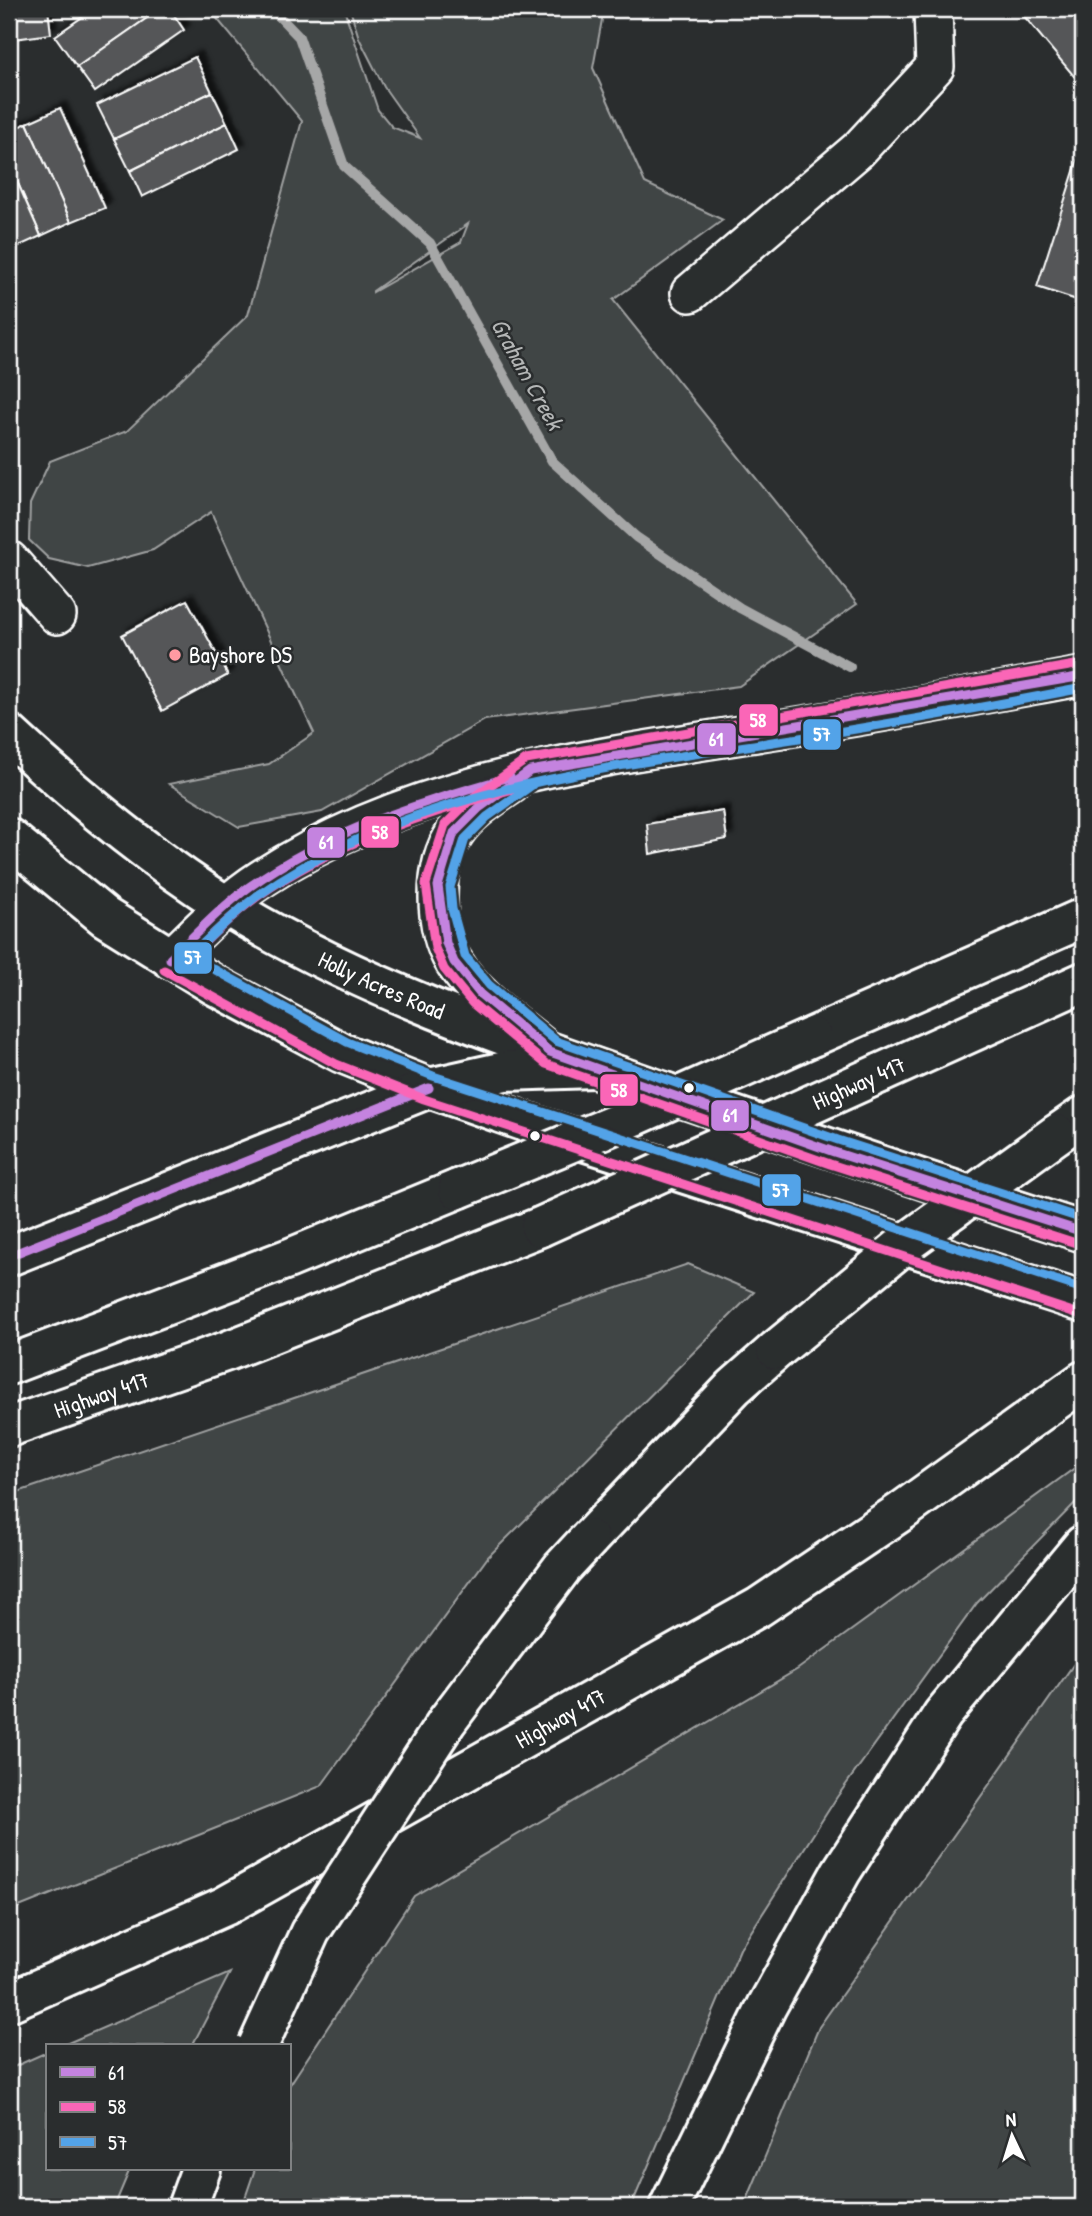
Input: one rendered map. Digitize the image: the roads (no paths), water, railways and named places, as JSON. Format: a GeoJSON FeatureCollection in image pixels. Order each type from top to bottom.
{"type":"FeatureCollection","features":[{"type":"Feature","properties":{"kind":"main road","name":"Holly Acres Road"},"geometry":{"type":"LineString","coordinates":[[9,734],[81,800],[226,906],[343,969],[594,1068],[834,1152],[1083,1232]]}},
{"type":"Feature","properties":{"kind":"main road"},"geometry":{"type":"LineString","coordinates":[[9,838],[105,917],[170,959],[342,1053],[429,1088],[1083,1302]]}},
{"type":"Feature","properties":{"kind":"main road"},"geometry":{"type":"LineString","coordinates":[[9,1365],[290,1258],[635,1116],[1083,918]]}},
{"type":"Feature","properties":{"kind":"main road","name":"Highway 417"},"geometry":{"type":"LineString","coordinates":[[9,1427],[227,1351],[540,1227],[1083,982]]}},
{"type":"Feature","properties":{"kind":"main road"},"geometry":{"type":"LineString","coordinates":[[9,1256],[429,1088],[505,1072],[594,1068]]}},
{"type":"Feature","properties":{"kind":"main road"},"geometry":{"type":"LineString","coordinates":[[259,2044],[310,1932],[439,1733],[562,1567],[734,1387],[776,1350],[906,1243],[1070,1125]]}},
{"type":"Feature","properties":{"kind":"main road","name":"Highway 417"},"geometry":{"type":"LineString","coordinates":[[9,2002],[225,1906],[758,1607],[902,1511],[1083,1381]]}},
{"type":"Feature","properties":{"kind":"main road"},"geometry":{"type":"LineString","coordinates":[[669,2207],[767,2006],[841,1872],[943,1714],[1083,1545]]}},
{"type":"Feature","properties":{"kind":"main road"},"geometry":{"type":"LineString","coordinates":[[187,2207],[201,2170]]}},
{"type":"Feature","properties":{"kind":"street"},"geometry":{"type":"LineString","coordinates":[[690,293],[858,150],[935,66],[933,9]]}},
{"type":"Feature","properties":{"kind":"street"},"geometry":{"type":"LineString","coordinates":[[9,560],[57,615]]}},
{"type":"Feature","properties":{"kind":"street"},"geometry":{"type":"LineString","coordinates":[[170,959],[226,906],[263,878],[367,825],[474,786],[530,771],[1083,676]]}},
{"type":"Feature","properties":{"kind":"street"},"geometry":{"type":"LineString","coordinates":[[530,771],[479,808],[454,833],[438,886],[446,943],[454,962],[480,994],[550,1052]]}},
{"type":"Feature","properties":{"kind":"waterway","name":"Graham Creek"},"geometry":{"type":"LineString","coordinates":[[272,9],[299,37],[344,166],[430,243],[552,461],[636,537],[740,608],[850,667]]}},
{"type":"Feature","properties":{"kind":"place","name":"Bayshore DS"},"geometry":{"type":"Point","coordinates":[175,655]}}]}
